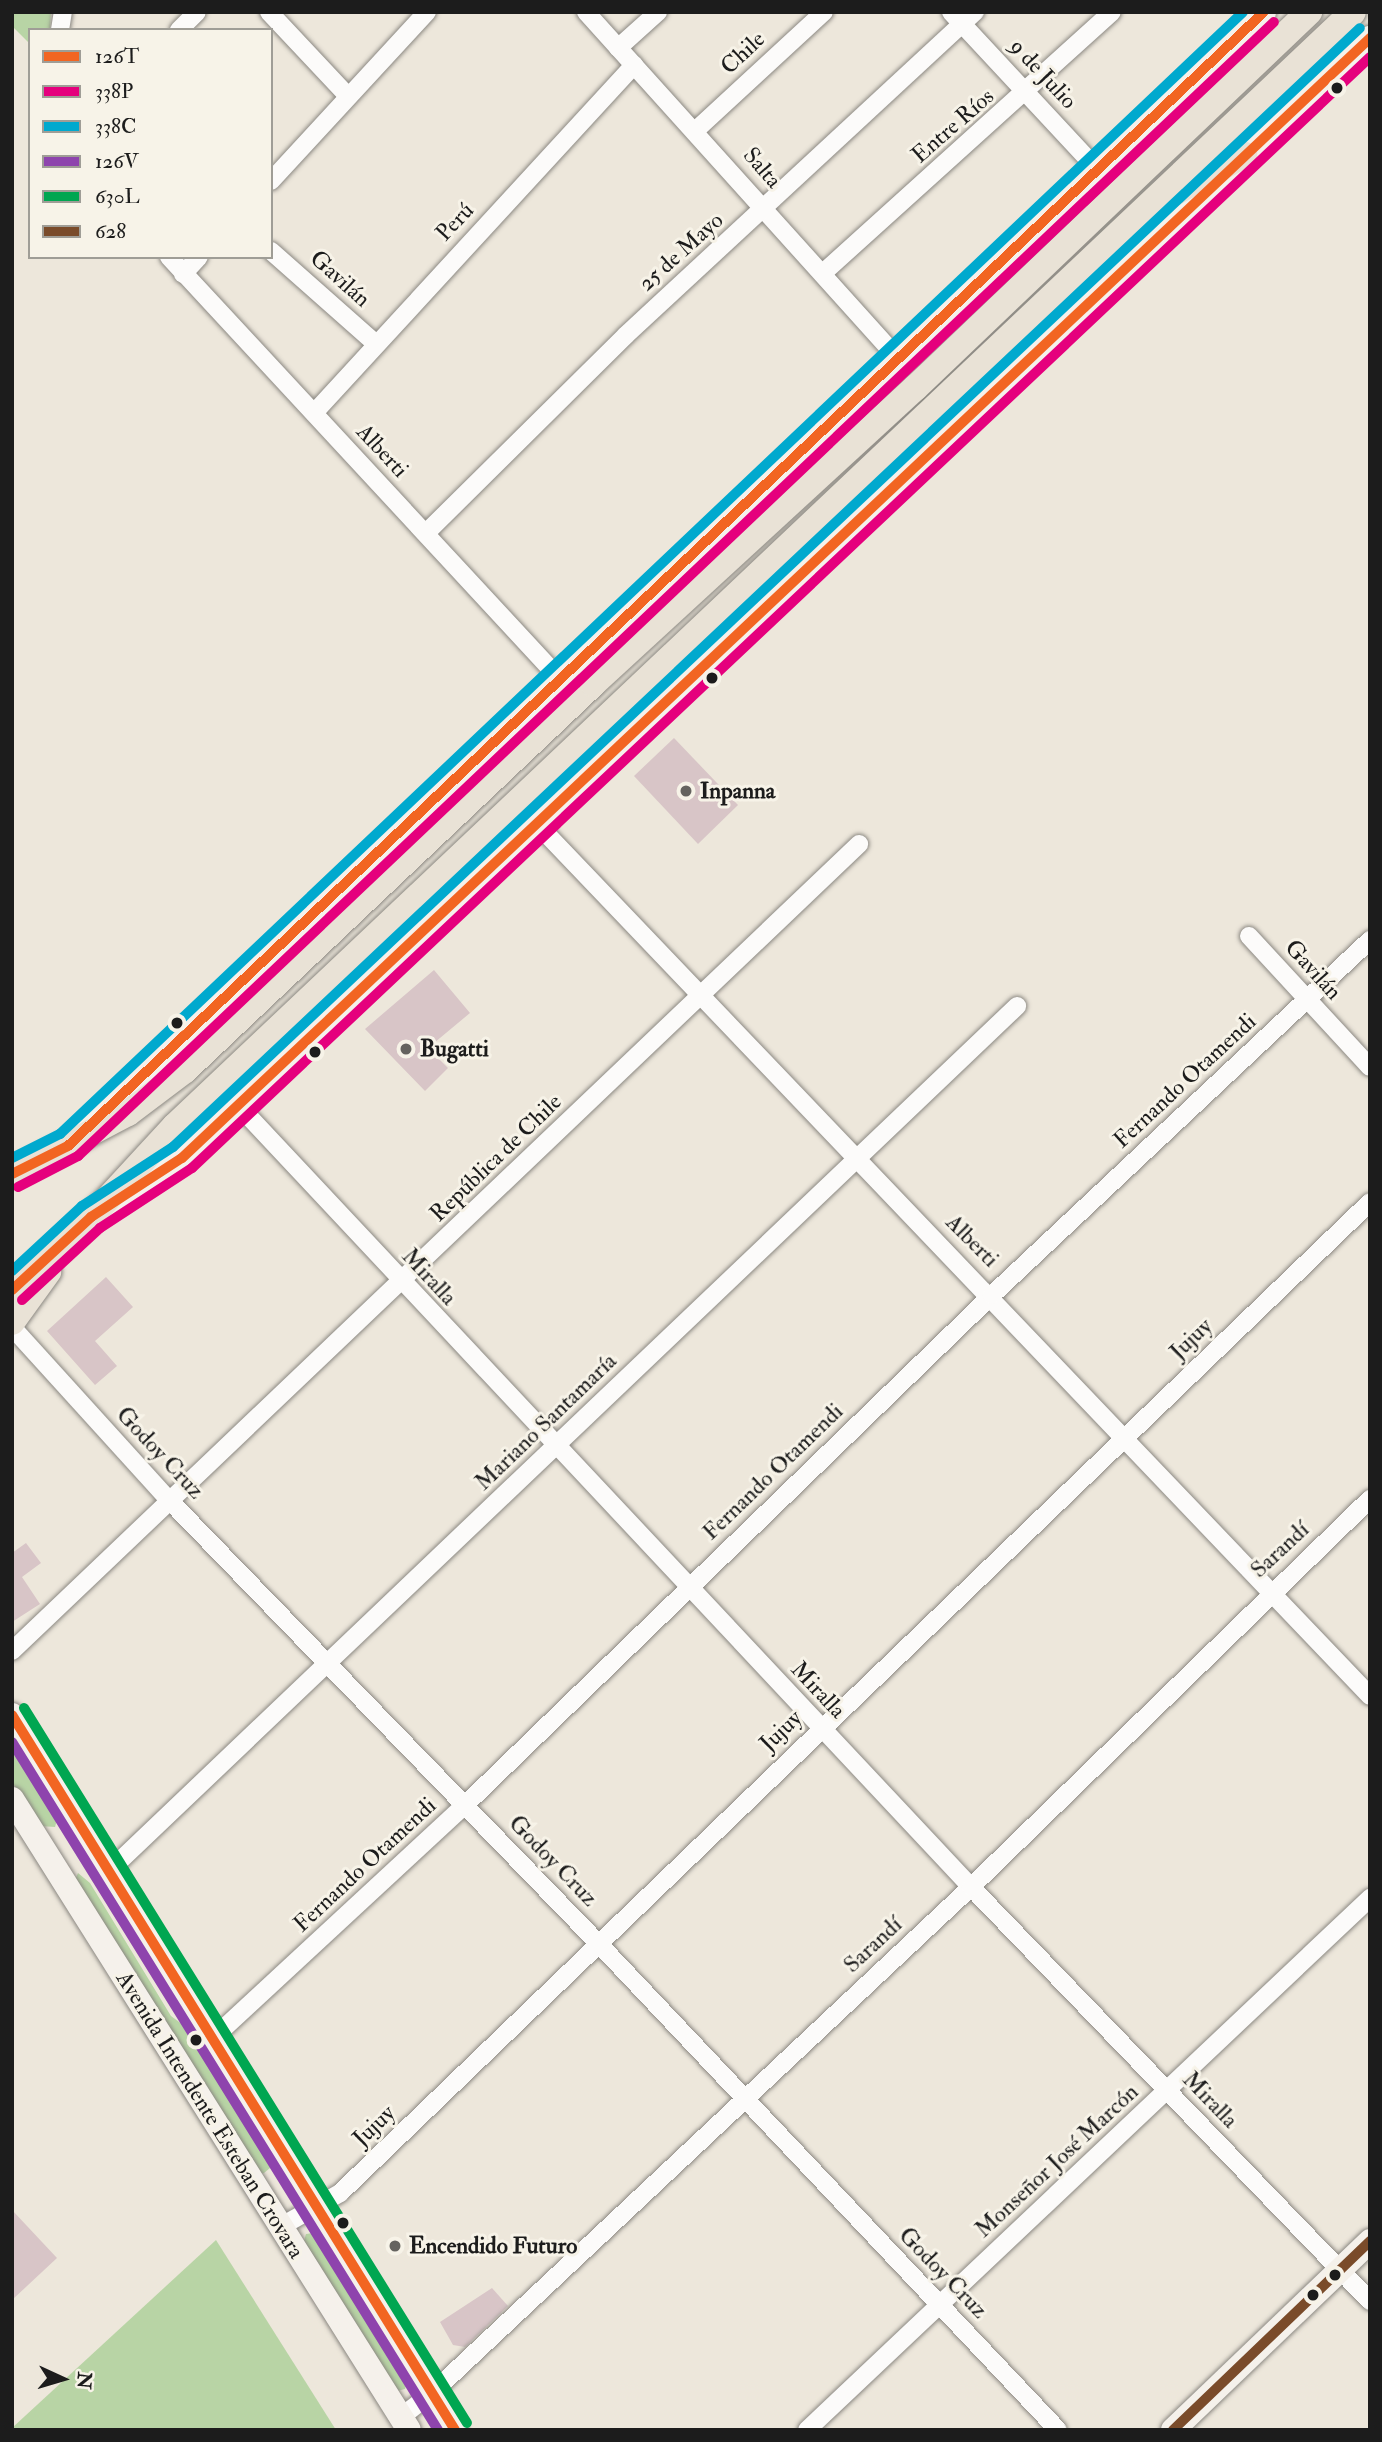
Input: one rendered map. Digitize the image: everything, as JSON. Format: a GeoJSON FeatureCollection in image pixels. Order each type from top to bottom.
{"type":"FeatureCollection","features":[{"type":"Feature","properties":{"kind":"main road"},"geometry":{"type":"LineString","coordinates":[[12,1174],[68,1146],[157,1095],[185,1070],[593,684],[915,388],[1309,12]]}},
{"type":"Feature","properties":{"kind":"main road"},"geometry":{"type":"LineString","coordinates":[[12,1290],[84,1223],[175,1126],[1130,219],[1353,12]]}},
{"type":"Feature","properties":{"kind":"main road"},"geometry":{"type":"LineString","coordinates":[[1130,219],[1244,155]]}},
{"type":"Feature","properties":{"kind":"main road"},"geometry":{"type":"LineString","coordinates":[[12,1325],[84,1223]]}},
{"type":"Feature","properties":{"kind":"street"},"geometry":{"type":"LineString","coordinates":[[180,28],[197,12]]}},
{"type":"Feature","properties":{"kind":"street"},"geometry":{"type":"LineString","coordinates":[[269,12],[348,96]]}},
{"type":"Feature","properties":{"kind":"street"},"geometry":{"type":"LineString","coordinates":[[273,179],[426,12]]}},
{"type":"Feature","properties":{"kind":"street","name":"Salta"},"geometry":{"type":"LineString","coordinates":[[586,12],[696,130],[898,359]]}},
{"type":"Feature","properties":{"kind":"street"},"geometry":{"type":"LineString","coordinates":[[618,48],[658,12]]}},
{"type":"Feature","properties":{"kind":"street","name":"Chile"},"geometry":{"type":"LineString","coordinates":[[696,130],[824,12]]}},
{"type":"Feature","properties":{"kind":"street","name":"Entre Ríos"},"geometry":{"type":"LineString","coordinates":[[822,273],[1028,92],[1112,12]]}},
{"type":"Feature","properties":{"kind":"street"},"geometry":{"type":"LineString","coordinates":[[68,1146],[1264,12]]}},
{"type":"Feature","properties":{"kind":"street","name":"9 de Julio"},"geometry":{"type":"LineString","coordinates":[[963,16],[1098,170]]}},
{"type":"Feature","properties":{"kind":"street","name":"25 de Mayo"},"geometry":{"type":"LineString","coordinates":[[426,533],[626,335],[765,209],[963,16]]}},
{"type":"Feature","properties":{"kind":"street"},"geometry":{"type":"LineString","coordinates":[[84,1223],[182,1158],[1370,38]]}},
{"type":"Feature","properties":{"kind":"street","name":"Perú"},"geometry":{"type":"LineString","coordinates":[[314,413],[634,65]]}},
{"type":"Feature","properties":{"kind":"street","name":"Gavilán"},"geometry":{"type":"LineString","coordinates":[[273,253],[376,344]]}},
{"type":"Feature","properties":{"kind":"street","name":"Alberti"},"geometry":{"type":"LineString","coordinates":[[171,259],[559,678]]}},
{"type":"Feature","properties":{"kind":"street"},"geometry":{"type":"LineString","coordinates":[[183,274],[198,259]]}},
{"type":"Feature","properties":{"kind":"street","name":"Alberti"},"geometry":{"type":"LineString","coordinates":[[537,824],[856,1159],[992,1295],[1370,1696]]}},
{"type":"Feature","properties":{"kind":"street","name":"República de Chile"},"geometry":{"type":"LineString","coordinates":[[12,1651],[859,844]]}},
{"type":"Feature","properties":{"kind":"street","name":"Gavilán"},"geometry":{"type":"LineString","coordinates":[[1250,936],[1370,1067]]}},
{"type":"Feature","properties":{"kind":"street","name":"Fernando Otamendi"},"geometry":{"type":"LineString","coordinates":[[211,2040],[465,1805],[992,1295],[1370,940]]}},
{"type":"Feature","properties":{"kind":"street","name":"Mariano Santamaría"},"geometry":{"type":"LineString","coordinates":[[107,1873],[329,1665],[1017,1006]]}},
{"type":"Feature","properties":{"kind":"street","name":"Miralla"},"geometry":{"type":"LineString","coordinates":[[238,1105],[401,1283],[819,1727],[1370,2301]]}},
{"type":"Feature","properties":{"kind":"street","name":"Jujuy"},"geometry":{"type":"LineString","coordinates":[[280,2227],[317,2209],[340,2193],[599,1944],[819,1727],[1370,1202]]}},
{"type":"Feature","properties":{"kind":"street","name":"Godoy Cruz"},"geometry":{"type":"LineString","coordinates":[[12,1325],[170,1501],[599,1944],[744,2101],[1058,2430]]}},
{"type":"Feature","properties":{"kind":"street","name":"Sarandí"},"geometry":{"type":"LineString","coordinates":[[405,2423],[432,2393],[971,1887],[1270,1592],[1370,1499]]}},
{"type":"Feature","properties":{"kind":"street","name":"Avenida Intendente Esteban Crovara"},"geometry":{"type":"LineString","coordinates":[[12,1715],[107,1873],[455,2430]]}},
{"type":"Feature","properties":{"kind":"street","name":"Avenida Intendente Esteban Crovara"},"geometry":{"type":"LineString","coordinates":[[12,1799],[405,2423]]}},
{"type":"Feature","properties":{"kind":"street","name":"Monseñor José Marcón"},"geometry":{"type":"LineString","coordinates":[[807,2430],[1370,1899]]}},
{"type":"Feature","properties":{"kind":"street"},"geometry":{"type":"LineString","coordinates":[[1173,2430],[1370,2241]]}},
{"type":"Feature","properties":{"kind":"green space"},"geometry":{"type":"Polygon","coordinates":[[[12,12],[51,12],[50,28],[28,28],[28,42],[12,26],[12,12]]]}},
{"type":"Feature","properties":{"kind":"green space"},"geometry":{"type":"Polygon","coordinates":[[[12,1739],[59,1813],[55,1827],[40,1826],[12,1782],[12,1739]]]}},
{"type":"Feature","properties":{"kind":"green space"},"geometry":{"type":"Polygon","coordinates":[[[78,1873],[90,1883],[171,2016],[194,2033],[271,2156],[270,2168],[264,2173],[260,2174],[75,1880],[78,1873]]]}},
{"type":"Feature","properties":{"kind":"green space"},"geometry":{"type":"Polygon","coordinates":[[[313,2233],[323,2239],[409,2376],[405,2389],[397,2391],[304,2241],[306,2234],[313,2233]]]}},
{"type":"Feature","properties":{"kind":"green space"},"geometry":{"type":"Polygon","coordinates":[[[216,2240],[336,2430],[12,2430],[12,2428],[216,2240]]]}},
{"type":"Feature","properties":{"kind":"building","name":"Inpanna"},"geometry":{"type":"Polygon","coordinates":[[[674,738],[738,805],[698,844],[634,776],[674,738]]]}},
{"type":"Feature","properties":{"kind":"building"},"geometry":{"type":"Polygon","coordinates":[[[434,970],[470,1013],[428,1048],[448,1068],[425,1091],[365,1029],[434,970]]]}},
{"type":"Feature","properties":{"kind":"building"},"geometry":{"type":"Polygon","coordinates":[[[106,1277],[133,1307],[95,1341],[117,1366],[95,1385],[47,1331],[106,1277]]]}},
{"type":"Feature","properties":{"kind":"building"},"geometry":{"type":"Polygon","coordinates":[[[26,1543],[41,1563],[22,1577],[40,1604],[12,1622],[12,1553],[26,1543]]]}},
{"type":"Feature","properties":{"kind":"building"},"geometry":{"type":"Polygon","coordinates":[[[12,2210],[57,2258],[12,2300],[12,2210]]]}},
{"type":"Feature","properties":{"kind":"building"},"geometry":{"type":"Polygon","coordinates":[[[492,2288],[508,2306],[465,2347],[453,2345],[440,2322],[492,2288]]]}},
{"type":"Feature","properties":{"kind":"transit line","name":"338C"},"geometry":{"type":"LineString","coordinates":[[12,1158],[60,1134],[1243,12]]}},
{"type":"Feature","properties":{"kind":"transit line","name":"126T"},"geometry":{"type":"LineString","coordinates":[[12,1174],[68,1146],[1264,12]]}},
{"type":"Feature","properties":{"kind":"transit line","name":"338P"},"geometry":{"type":"LineString","coordinates":[[18,1187],[78,1156],[1274,22]]}},
{"type":"Feature","properties":{"kind":"transit line","name":"338C"},"geometry":{"type":"LineString","coordinates":[[12,1271],[82,1206],[173,1147],[1360,28]]}},
{"type":"Feature","properties":{"kind":"transit line","name":"126T"},"geometry":{"type":"LineString","coordinates":[[12,1290],[91,1217],[182,1158],[1370,38]]}},
{"type":"Feature","properties":{"kind":"transit line","name":"338P"},"geometry":{"type":"LineString","coordinates":[[22,1300],[100,1228],[192,1168],[1370,57]]}},
{"type":"Feature","properties":{"kind":"transit line","name":"630L"},"geometry":{"type":"LineString","coordinates":[[24,1708],[467,2423]]}},
{"type":"Feature","properties":{"kind":"transit line","name":"126T"},"geometry":{"type":"LineString","coordinates":[[12,1715],[455,2430]]}},
{"type":"Feature","properties":{"kind":"transit line","name":"126V"},"geometry":{"type":"LineString","coordinates":[[12,1742],[438,2430]]}},
{"type":"Feature","properties":{"kind":"transit line","name":"628"},"geometry":{"type":"LineString","coordinates":[[1173,2430],[1370,2241]]}},
{"type":"Feature","properties":{"kind":"place","name":"Inpanna"},"geometry":{"type":"Point","coordinates":[686,791]}},
{"type":"Feature","properties":{"kind":"place","name":"Bugatti"},"geometry":{"type":"Point","coordinates":[406,1049]}},
{"type":"Feature","properties":{"kind":"place","name":"Encendido Futuro"},"geometry":{"type":"Point","coordinates":[395,2246]}}]}
